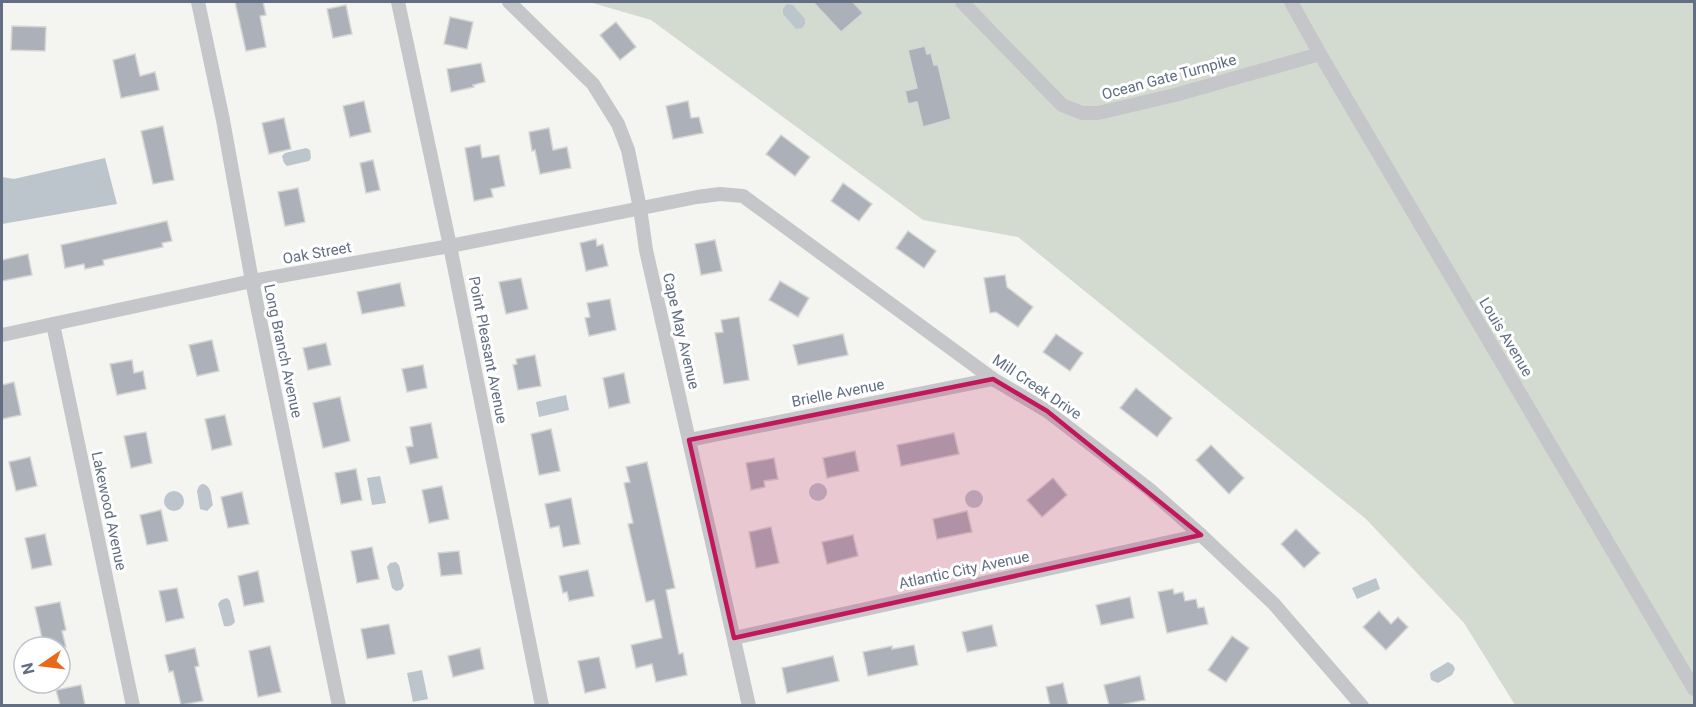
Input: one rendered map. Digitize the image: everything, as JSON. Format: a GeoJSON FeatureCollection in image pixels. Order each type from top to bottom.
{"type":"FeatureCollection","features":[{"type":"Feature","properties":{"kind":"street","name":"Long Branch Avenue"},"geometry":{"type":"LineString","coordinates":[[198,2],[224,120],[252,281],[339,705]]}},
{"type":"Feature","properties":{"kind":"street","name":"Point Pleasant Avenue"},"geometry":{"type":"LineString","coordinates":[[398,2],[450,246],[542,705]]}},
{"type":"Feature","properties":{"kind":"street","name":"Cape May Avenue"},"geometry":{"type":"LineString","coordinates":[[509,2],[592,84],[618,124],[628,150],[646,250],[749,705]]}},
{"type":"Feature","properties":{"kind":"street","name":"Ocean Gate Turnpike"},"geometry":{"type":"LineString","coordinates":[[962,2],[1062,105],[1082,113],[1098,113],[1175,95],[1320,54]]}},
{"type":"Feature","properties":{"kind":"street","name":"Louis Avenue"},"geometry":{"type":"LineString","coordinates":[[1291,2],[1695,689]]}},
{"type":"Feature","properties":{"kind":"street","name":"Mill Creek Drive"},"geometry":{"type":"LineString","coordinates":[[640,208],[720,194],[743,196],[993,379],[1047,411],[1149,489],[1274,604],[1362,705]]}},
{"type":"Feature","properties":{"kind":"street","name":"Oak Street"},"geometry":{"type":"LineString","coordinates":[[2,335],[252,281],[450,246],[640,208]]}},
{"type":"Feature","properties":{"kind":"street","name":"Lakewood Avenue"},"geometry":{"type":"LineString","coordinates":[[53,324],[133,705]]}},
{"type":"Feature","properties":{"kind":"street","name":"Brielle Avenue"},"geometry":{"type":"LineString","coordinates":[[689,440],[993,379]]}},
{"type":"Feature","properties":{"kind":"street","name":"Atlantic City Avenue"},"geometry":{"type":"LineString","coordinates":[[734,638],[1201,535]]}},
{"type":"Feature","properties":{"kind":"highlighted area"},"geometry":{"type":"Polygon","coordinates":[[[993,379],[1047,411],[1201,535],[734,638],[689,440],[993,379]]]}},
{"type":"Feature","properties":{"kind":"shaded area"},"geometry":{"type":"Polygon","coordinates":[[[589,2],[1694,2],[1694,705],[1515,705],[1464,623],[1366,519],[1018,237],[923,220],[651,20],[589,2]]]}},
{"type":"Feature","properties":{"kind":"shaded area"},"geometry":{"type":"Polygon","coordinates":[[[787,4],[793,5],[805,19],[802,28],[796,29],[783,14],[783,9],[787,4]]]}},
{"type":"Feature","properties":{"kind":"shaded area"},"geometry":{"type":"Polygon","coordinates":[[[306,148],[310,150],[309,161],[287,166],[284,163],[282,156],[285,153],[306,148]]]}},
{"type":"Feature","properties":{"kind":"shaded area"},"geometry":{"type":"Polygon","coordinates":[[[105,158],[117,204],[2,224],[2,177],[14,179],[105,158]]]}},
{"type":"Feature","properties":{"kind":"shaded area"},"geometry":{"type":"Polygon","coordinates":[[[566,395],[569,410],[539,417],[536,402],[566,395]]]}},
{"type":"Feature","properties":{"kind":"shaded area"},"geometry":{"type":"Polygon","coordinates":[[[380,476],[386,503],[372,505],[367,478],[380,476]]]}},
{"type":"Feature","properties":{"kind":"shaded area"},"geometry":{"type":"Polygon","coordinates":[[[818,483],[824,486],[827,492],[824,498],[818,501],[812,498],[809,492],[812,486],[818,483]]]}},
{"type":"Feature","properties":{"kind":"shaded area"},"geometry":{"type":"Polygon","coordinates":[[[202,484],[208,487],[213,505],[207,511],[200,509],[197,491],[202,484]]]}},
{"type":"Feature","properties":{"kind":"shaded area"},"geometry":{"type":"Polygon","coordinates":[[[970,490],[978,490],[983,495],[981,506],[970,508],[965,503],[965,495],[970,490]]]}},
{"type":"Feature","properties":{"kind":"shaded area"},"geometry":{"type":"Polygon","coordinates":[[[174,491],[181,494],[184,501],[181,508],[174,511],[167,508],[164,501],[167,494],[174,491]]]}},
{"type":"Feature","properties":{"kind":"shaded area"},"geometry":{"type":"Polygon","coordinates":[[[396,562],[399,565],[404,586],[401,590],[396,591],[392,588],[387,567],[390,563],[396,562]]]}},
{"type":"Feature","properties":{"kind":"shaded area"},"geometry":{"type":"Polygon","coordinates":[[[1376,578],[1380,589],[1357,599],[1352,588],[1376,578]]]}},
{"type":"Feature","properties":{"kind":"shaded area"},"geometry":{"type":"Polygon","coordinates":[[[227,598],[230,601],[235,622],[224,626],[218,604],[227,598]]]}},
{"type":"Feature","properties":{"kind":"shaded area"},"geometry":{"type":"Polygon","coordinates":[[[1448,662],[1455,669],[1452,675],[1438,683],[1431,680],[1431,672],[1448,662]]]}},
{"type":"Feature","properties":{"kind":"shaded area"},"geometry":{"type":"Polygon","coordinates":[[[422,670],[428,699],[413,702],[407,673],[422,670]]]}},
{"type":"Feature","properties":{"kind":"building"},"geometry":{"type":"Polygon","coordinates":[[[235,2],[263,2],[266,15],[260,16],[266,47],[246,51],[235,2]]]}},
{"type":"Feature","properties":{"kind":"building"},"geometry":{"type":"Polygon","coordinates":[[[813,2],[853,2],[863,13],[841,32],[813,2]]]}},
{"type":"Feature","properties":{"kind":"building"},"geometry":{"type":"Polygon","coordinates":[[[346,5],[352,34],[333,38],[327,9],[346,5]]]}},
{"type":"Feature","properties":{"kind":"building"},"geometry":{"type":"Polygon","coordinates":[[[450,17],[473,22],[467,49],[444,44],[450,17]]]}},
{"type":"Feature","properties":{"kind":"building"},"geometry":{"type":"Polygon","coordinates":[[[616,22],[636,47],[620,60],[600,35],[616,22]]]}},
{"type":"Feature","properties":{"kind":"building"},"geometry":{"type":"Polygon","coordinates":[[[12,26],[46,27],[45,51],[11,50],[12,26]]]}},
{"type":"Feature","properties":{"kind":"building"},"geometry":{"type":"Polygon","coordinates":[[[925,46],[927,54],[931,53],[934,65],[938,65],[951,119],[923,127],[917,102],[908,104],[905,91],[917,88],[908,50],[925,46]]]}},
{"type":"Feature","properties":{"kind":"building"},"geometry":{"type":"Polygon","coordinates":[[[135,54],[140,76],[155,72],[159,90],[121,98],[113,60],[135,54]]]}},
{"type":"Feature","properties":{"kind":"building"},"geometry":{"type":"Polygon","coordinates":[[[481,63],[485,82],[451,92],[447,69],[481,63]]]}},
{"type":"Feature","properties":{"kind":"building"},"geometry":{"type":"Polygon","coordinates":[[[364,101],[371,132],[350,137],[343,106],[364,101]]]}},
{"type":"Feature","properties":{"kind":"building"},"geometry":{"type":"Polygon","coordinates":[[[688,101],[691,118],[699,117],[703,133],[673,139],[666,106],[688,101]]]}},
{"type":"Feature","properties":{"kind":"building"},"geometry":{"type":"Polygon","coordinates":[[[284,118],[291,149],[269,154],[262,123],[284,118]]]}},
{"type":"Feature","properties":{"kind":"building"},"geometry":{"type":"Polygon","coordinates":[[[163,126],[174,180],[153,184],[141,131],[163,126]]]}},
{"type":"Feature","properties":{"kind":"building"},"geometry":{"type":"Polygon","coordinates":[[[549,128],[553,150],[567,147],[571,168],[540,174],[535,150],[532,151],[529,132],[549,128]]]}},
{"type":"Feature","properties":{"kind":"building"},"geometry":{"type":"Polygon","coordinates":[[[781,135],[810,157],[795,176],[766,154],[781,135]]]}},
{"type":"Feature","properties":{"kind":"building"},"geometry":{"type":"Polygon","coordinates":[[[480,145],[482,158],[499,155],[505,186],[491,189],[493,197],[474,201],[465,148],[480,145]]]}},
{"type":"Feature","properties":{"kind":"building"},"geometry":{"type":"Polygon","coordinates":[[[373,160],[380,190],[366,193],[360,163],[373,160]]]}},
{"type":"Feature","properties":{"kind":"building"},"geometry":{"type":"Polygon","coordinates":[[[843,183],[872,204],[859,221],[831,201],[843,183]]]}},
{"type":"Feature","properties":{"kind":"building"},"geometry":{"type":"Polygon","coordinates":[[[298,188],[305,222],[285,226],[278,192],[298,188]]]}},
{"type":"Feature","properties":{"kind":"building"},"geometry":{"type":"Polygon","coordinates":[[[167,221],[172,241],[162,243],[163,247],[103,260],[104,265],[85,269],[84,264],[65,268],[61,245],[167,221]]]}},
{"type":"Feature","properties":{"kind":"building"},"geometry":{"type":"Polygon","coordinates":[[[908,231],[936,251],[924,268],[896,248],[908,231]]]}},
{"type":"Feature","properties":{"kind":"building"},"geometry":{"type":"Polygon","coordinates":[[[596,239],[597,246],[603,244],[608,266],[586,271],[580,243],[596,239]]]}},
{"type":"Feature","properties":{"kind":"building"},"geometry":{"type":"Polygon","coordinates":[[[715,240],[722,271],[701,275],[695,244],[715,240]]]}},
{"type":"Feature","properties":{"kind":"building"},"geometry":{"type":"Polygon","coordinates":[[[28,254],[32,275],[2,281],[2,260],[28,254]]]}},
{"type":"Feature","properties":{"kind":"building"},"geometry":{"type":"Polygon","coordinates":[[[1005,275],[1007,287],[1033,307],[1018,327],[996,312],[990,313],[984,278],[1005,275]]]}},
{"type":"Feature","properties":{"kind":"building"},"geometry":{"type":"Polygon","coordinates":[[[521,278],[528,309],[506,314],[499,282],[521,278]]]}},
{"type":"Feature","properties":{"kind":"building"},"geometry":{"type":"Polygon","coordinates":[[[780,281],[809,298],[798,317],[769,300],[780,281]]]}},
{"type":"Feature","properties":{"kind":"building"},"geometry":{"type":"Polygon","coordinates":[[[400,283],[405,306],[362,314],[357,292],[400,283]]]}},
{"type":"Feature","properties":{"kind":"building"},"geometry":{"type":"Polygon","coordinates":[[[610,299],[616,330],[589,336],[585,318],[590,317],[587,303],[610,299]]]}},
{"type":"Feature","properties":{"kind":"building"},"geometry":{"type":"Polygon","coordinates":[[[739,317],[749,380],[724,384],[715,333],[723,332],[721,320],[739,317]]]}},
{"type":"Feature","properties":{"kind":"building"},"geometry":{"type":"Polygon","coordinates":[[[843,334],[848,355],[798,365],[793,345],[843,334]]]}},
{"type":"Feature","properties":{"kind":"building"},"geometry":{"type":"Polygon","coordinates":[[[1056,334],[1083,353],[1070,371],[1043,352],[1056,334]]]}},
{"type":"Feature","properties":{"kind":"building"},"geometry":{"type":"Polygon","coordinates":[[[212,340],[219,371],[197,376],[189,345],[212,340]]]}},
{"type":"Feature","properties":{"kind":"building"},"geometry":{"type":"Polygon","coordinates":[[[326,343],[331,365],[308,370],[303,348],[326,343]]]}},
{"type":"Feature","properties":{"kind":"building"},"geometry":{"type":"Polygon","coordinates":[[[535,355],[541,386],[518,390],[513,365],[517,364],[516,359],[535,355]]]}},
{"type":"Feature","properties":{"kind":"building"},"geometry":{"type":"Polygon","coordinates":[[[132,360],[134,373],[143,371],[146,389],[117,395],[110,364],[132,360]]]}},
{"type":"Feature","properties":{"kind":"building"},"geometry":{"type":"Polygon","coordinates":[[[423,365],[427,388],[407,392],[402,369],[423,365]]]}},
{"type":"Feature","properties":{"kind":"building"},"geometry":{"type":"Polygon","coordinates":[[[624,373],[630,403],[609,408],[603,378],[624,373]]]}},
{"type":"Feature","properties":{"kind":"building"},"geometry":{"type":"Polygon","coordinates":[[[14,382],[21,415],[2,419],[2,385],[14,382]]]}},
{"type":"Feature","properties":{"kind":"building"},"geometry":{"type":"Polygon","coordinates":[[[1136,388],[1172,418],[1157,437],[1120,408],[1136,388]]]}},
{"type":"Feature","properties":{"kind":"building"},"geometry":{"type":"Polygon","coordinates":[[[340,397],[350,441],[323,448],[313,403],[340,397]]]}},
{"type":"Feature","properties":{"kind":"building"},"geometry":{"type":"Polygon","coordinates":[[[225,415],[232,445],[212,450],[205,419],[225,415]]]}},
{"type":"Feature","properties":{"kind":"building"},"geometry":{"type":"Polygon","coordinates":[[[431,423],[438,458],[410,464],[406,447],[413,446],[410,427],[431,423]]]}},
{"type":"Feature","properties":{"kind":"building"},"geometry":{"type":"Polygon","coordinates":[[[551,429],[560,471],[539,475],[531,434],[551,429]]]}},
{"type":"Feature","properties":{"kind":"building"},"geometry":{"type":"Polygon","coordinates":[[[146,432],[152,463],[131,468],[124,436],[146,432]]]}},
{"type":"Feature","properties":{"kind":"building"},"geometry":{"type":"Polygon","coordinates":[[[954,433],[959,454],[901,466],[897,445],[954,433]]]}},
{"type":"Feature","properties":{"kind":"building"},"geometry":{"type":"Polygon","coordinates":[[[1211,445],[1244,478],[1229,494],[1196,460],[1211,445]]]}},
{"type":"Feature","properties":{"kind":"building"},"geometry":{"type":"Polygon","coordinates":[[[855,451],[859,471],[827,478],[823,458],[855,451]]]}},
{"type":"Feature","properties":{"kind":"building"},"geometry":{"type":"Polygon","coordinates":[[[30,457],[37,486],[16,491],[9,462],[30,457]]]}},
{"type":"Feature","properties":{"kind":"building"},"geometry":{"type":"Polygon","coordinates":[[[774,458],[778,479],[764,481],[765,487],[751,490],[746,463],[774,458]]]}},
{"type":"Feature","properties":{"kind":"building"},"geometry":{"type":"Polygon","coordinates":[[[647,462],[675,588],[666,590],[679,654],[683,653],[687,675],[656,682],[652,664],[636,668],[631,645],[662,638],[654,600],[646,602],[628,524],[633,523],[624,483],[630,482],[626,467],[647,462]]]}},
{"type":"Feature","properties":{"kind":"building"},"geometry":{"type":"Polygon","coordinates":[[[356,469],[362,500],[341,504],[335,473],[356,469]]]}},
{"type":"Feature","properties":{"kind":"building"},"geometry":{"type":"Polygon","coordinates":[[[1053,478],[1067,495],[1042,517],[1027,500],[1053,478]]]}},
{"type":"Feature","properties":{"kind":"building"},"geometry":{"type":"Polygon","coordinates":[[[442,486],[449,519],[429,523],[422,490],[442,486]]]}},
{"type":"Feature","properties":{"kind":"building"},"geometry":{"type":"Polygon","coordinates":[[[242,492],[249,524],[228,528],[221,497],[242,492]]]}},
{"type":"Feature","properties":{"kind":"building"},"geometry":{"type":"Polygon","coordinates":[[[571,498],[580,544],[563,547],[559,526],[550,528],[545,504],[571,498]]]}},
{"type":"Feature","properties":{"kind":"building"},"geometry":{"type":"Polygon","coordinates":[[[161,510],[168,541],[147,545],[140,515],[161,510]]]}},
{"type":"Feature","properties":{"kind":"building"},"geometry":{"type":"Polygon","coordinates":[[[967,511],[972,532],[937,539],[933,519],[967,511]]]}},
{"type":"Feature","properties":{"kind":"building"},"geometry":{"type":"Polygon","coordinates":[[[771,527],[779,563],[756,568],[749,532],[771,527]]]}},
{"type":"Feature","properties":{"kind":"building"},"geometry":{"type":"Polygon","coordinates":[[[1296,529],[1320,553],[1304,568],[1281,544],[1296,529]]]}},
{"type":"Feature","properties":{"kind":"building"},"geometry":{"type":"Polygon","coordinates":[[[45,534],[52,565],[32,569],[25,538],[45,534]]]}},
{"type":"Feature","properties":{"kind":"building"},"geometry":{"type":"Polygon","coordinates":[[[853,535],[858,556],[827,564],[822,542],[853,535]]]}},
{"type":"Feature","properties":{"kind":"building"},"geometry":{"type":"Polygon","coordinates":[[[372,547],[379,579],[357,583],[351,551],[372,547]]]}},
{"type":"Feature","properties":{"kind":"building"},"geometry":{"type":"Polygon","coordinates":[[[459,551],[462,574],[441,576],[438,553],[459,551]]]}},
{"type":"Feature","properties":{"kind":"building"},"geometry":{"type":"Polygon","coordinates":[[[588,570],[594,596],[569,601],[567,592],[563,593],[559,576],[588,570]]]}},
{"type":"Feature","properties":{"kind":"building"},"geometry":{"type":"Polygon","coordinates":[[[258,571],[264,602],[244,606],[238,576],[258,571]]]}},
{"type":"Feature","properties":{"kind":"building"},"geometry":{"type":"Polygon","coordinates":[[[177,588],[184,618],[166,622],[159,591],[177,588]]]}},
{"type":"Feature","properties":{"kind":"building"},"geometry":{"type":"Polygon","coordinates":[[[1173,589],[1174,594],[1183,592],[1185,601],[1196,599],[1198,608],[1204,607],[1208,624],[1167,633],[1158,592],[1173,589]]]}},
{"type":"Feature","properties":{"kind":"building"},"geometry":{"type":"Polygon","coordinates":[[[1130,597],[1134,618],[1101,625],[1096,605],[1130,597]]]}},
{"type":"Feature","properties":{"kind":"building"},"geometry":{"type":"Polygon","coordinates":[[[60,602],[66,630],[62,631],[63,635],[41,635],[35,607],[60,602]]]}},
{"type":"Feature","properties":{"kind":"building"},"geometry":{"type":"Polygon","coordinates":[[[1379,611],[1391,624],[1398,617],[1408,627],[1386,650],[1363,627],[1379,611]]]}},
{"type":"Feature","properties":{"kind":"building"},"geometry":{"type":"Polygon","coordinates":[[[389,624],[395,654],[367,659],[361,629],[389,624]]]}},
{"type":"Feature","properties":{"kind":"building"},"geometry":{"type":"Polygon","coordinates":[[[992,625],[997,646],[967,652],[962,632],[992,625]]]}},
{"type":"Feature","properties":{"kind":"building"},"geometry":{"type":"Polygon","coordinates":[[[1232,636],[1249,648],[1226,682],[1208,670],[1232,636]]]}},
{"type":"Feature","properties":{"kind":"building"},"geometry":{"type":"Polygon","coordinates":[[[914,645],[918,665],[868,676],[863,652],[892,646],[892,649],[914,645]]]}},
{"type":"Feature","properties":{"kind":"building"},"geometry":{"type":"Polygon","coordinates":[[[270,646],[281,692],[258,697],[249,651],[270,646]]]}},
{"type":"Feature","properties":{"kind":"building"},"geometry":{"type":"Polygon","coordinates":[[[195,648],[199,666],[195,667],[203,701],[181,705],[173,671],[169,672],[165,655],[195,648]]]}},
{"type":"Feature","properties":{"kind":"building"},"geometry":{"type":"Polygon","coordinates":[[[480,648],[484,669],[453,677],[448,656],[480,648]]]}},
{"type":"Feature","properties":{"kind":"building"},"geometry":{"type":"Polygon","coordinates":[[[833,656],[839,681],[787,693],[782,668],[833,656]]]}},
{"type":"Feature","properties":{"kind":"building"},"geometry":{"type":"Polygon","coordinates":[[[599,657],[606,688],[585,693],[578,661],[599,657]]]}},
{"type":"Feature","properties":{"kind":"building"},"geometry":{"type":"Polygon","coordinates":[[[1140,676],[1145,700],[1109,705],[1104,685],[1140,676]]]}},
{"type":"Feature","properties":{"kind":"building"},"geometry":{"type":"Polygon","coordinates":[[[1063,683],[1068,705],[1050,705],[1046,687],[1063,683]]]}},
{"type":"Feature","properties":{"kind":"building"},"geometry":{"type":"Polygon","coordinates":[[[81,685],[85,705],[60,705],[57,695],[72,695],[72,687],[81,685]]]}}]}
